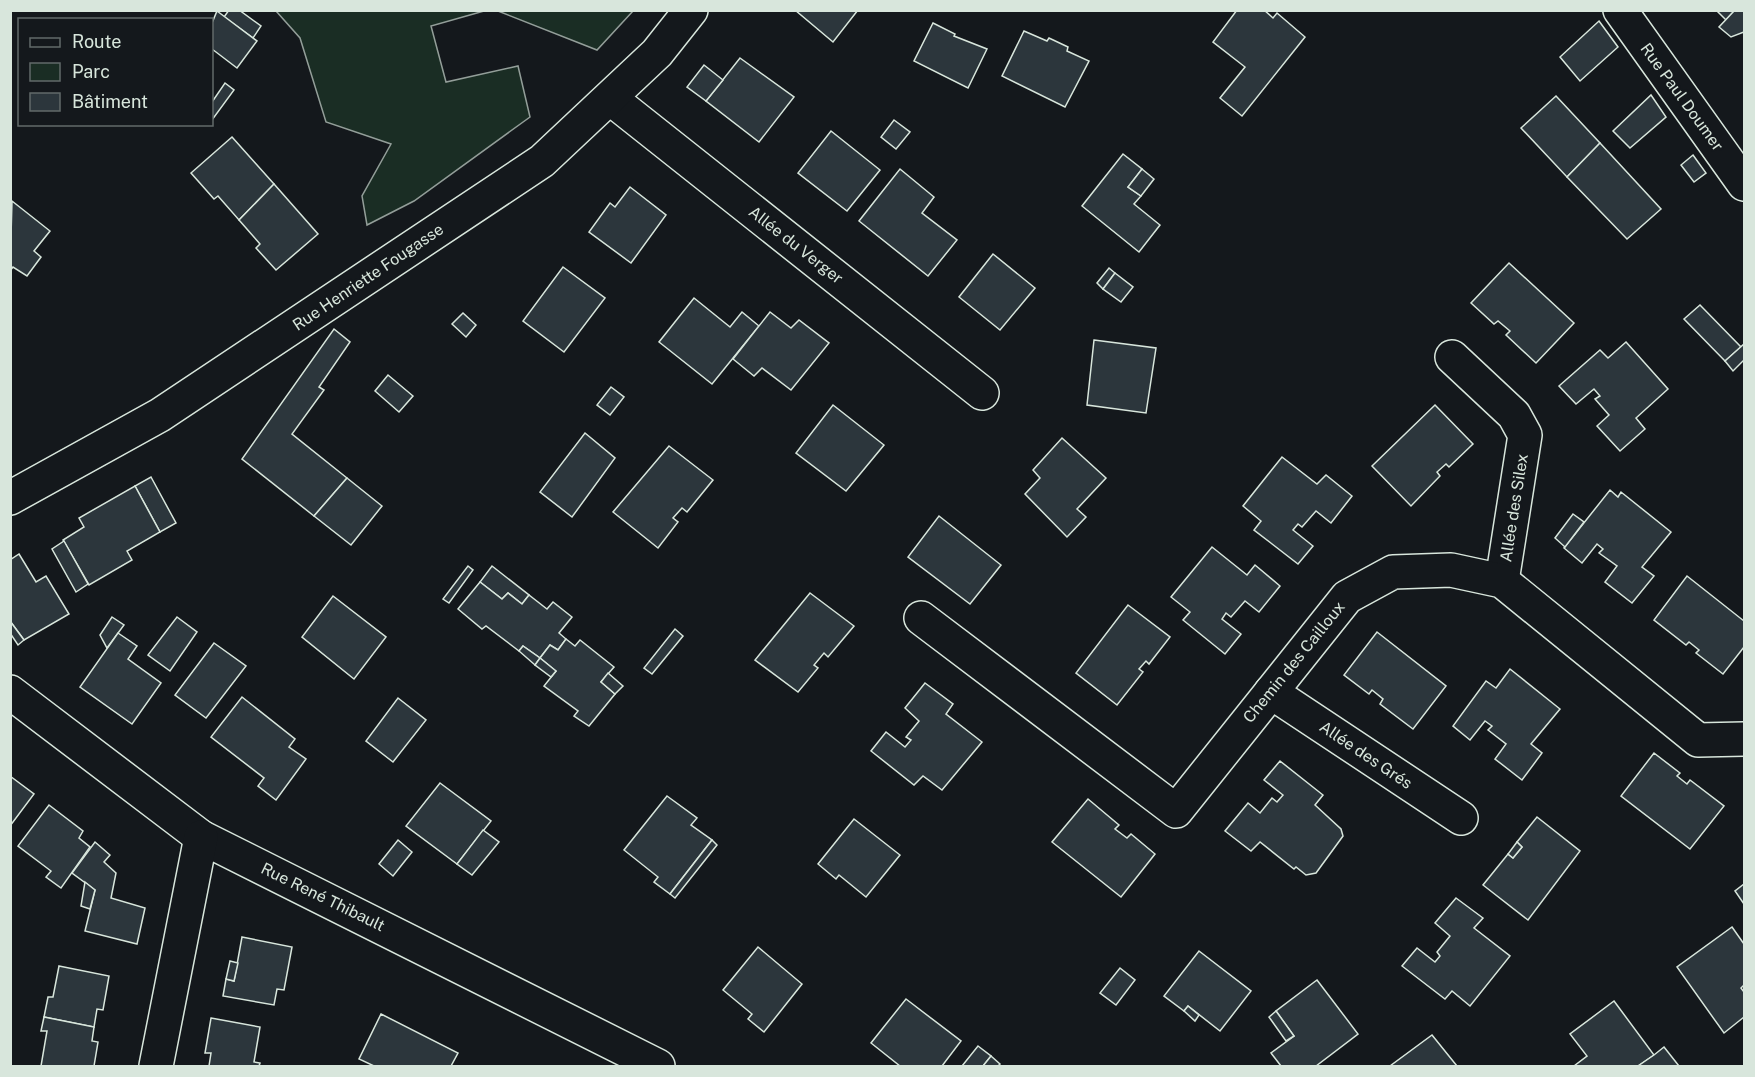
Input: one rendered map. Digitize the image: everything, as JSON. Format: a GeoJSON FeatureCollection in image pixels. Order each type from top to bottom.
{"type":"FeatureCollection","features":[{"type":"Feature","properties":{"kind":"street","name":"Rue Henriette Fougasse"},"geometry":{"type":"LineString","coordinates":[[10,498],[160,415],[542,161],[657,53],[692,10]]}},
{"type":"Feature","properties":{"kind":"street","name":"Rue Paul Doumer"},"geometry":{"type":"LineString","coordinates":[[1620,10],[1744,184]]}},
{"type":"Feature","properties":{"kind":"street","name":"Allée du Verger"},"geometry":{"type":"LineString","coordinates":[[610,98],[982,393]]}},
{"type":"Feature","properties":{"kind":"street","name":"Allée des Silex"},"geometry":{"type":"LineString","coordinates":[[1452,357],[1514,415],[1525,435],[1502,581]]}},
{"type":"Feature","properties":{"kind":"street","name":"Chemin des Cailloux"},"geometry":{"type":"LineString","coordinates":[[921,618],[1176,811],[1347,597],[1393,572],[1451,570],[1502,581],[1698,740],[1744,739]]}},
{"type":"Feature","properties":{"kind":"street","name":"Rue René Thibault"},"geometry":{"type":"LineString","coordinates":[[10,692],[201,837],[657,1066]]}},
{"type":"Feature","properties":{"kind":"street","name":"Allée des Grés"},"geometry":{"type":"LineString","coordinates":[[1270,692],[1461,818]]}},
{"type":"Feature","properties":{"kind":"street"},"geometry":{"type":"LineString","coordinates":[[156,1066],[201,837]]}},
{"type":"Feature","properties":{"kind":"green space"},"geometry":{"type":"Polygon","coordinates":[[[276,11],[484,11],[431,26],[446,82],[518,66],[530,117],[414,201],[367,225],[362,196],[391,144],[326,122],[300,38],[276,11]]]}},
{"type":"Feature","properties":{"kind":"green space"},"geometry":{"type":"Polygon","coordinates":[[[498,11],[633,11],[597,50],[498,11]]]}},
{"type":"Feature","properties":{"kind":"building"},"geometry":{"type":"Polygon","coordinates":[[[229,10],[239,10],[261,26],[253,38],[224,17],[229,10]]]}},
{"type":"Feature","properties":{"kind":"building"},"geometry":{"type":"Polygon","coordinates":[[[795,10],[858,10],[833,42],[795,10]]]}},
{"type":"Feature","properties":{"kind":"building"},"geometry":{"type":"Polygon","coordinates":[[[1237,10],[1264,10],[1273,18],[1277,13],[1305,37],[1242,116],[1220,98],[1245,67],[1213,42],[1237,10]]]}},
{"type":"Feature","properties":{"kind":"building"},"geometry":{"type":"Polygon","coordinates":[[[1716,10],[1735,10],[1726,20],[1716,10]]]}},
{"type":"Feature","properties":{"kind":"building"},"geometry":{"type":"Polygon","coordinates":[[[1735,10],[1744,10],[1744,32],[1731,37],[1719,27],[1735,10]]]}},
{"type":"Feature","properties":{"kind":"building"},"geometry":{"type":"Polygon","coordinates":[[[217,11],[257,41],[237,68],[213,50],[213,21],[217,11]]]}},
{"type":"Feature","properties":{"kind":"building"},"geometry":{"type":"Polygon","coordinates":[[[1599,21],[1618,47],[1580,81],[1560,57],[1599,21]]]}},
{"type":"Feature","properties":{"kind":"building"},"geometry":{"type":"Polygon","coordinates":[[[933,23],[955,34],[954,36],[987,49],[968,88],[914,61],[933,23]]]}},
{"type":"Feature","properties":{"kind":"building"},"geometry":{"type":"Polygon","coordinates":[[[1024,31],[1047,41],[1049,38],[1068,47],[1067,51],[1089,61],[1065,107],[1002,76],[1024,31]]]}},
{"type":"Feature","properties":{"kind":"building"},"geometry":{"type":"Polygon","coordinates":[[[740,58],[794,97],[759,142],[706,101],[740,58]]]}},
{"type":"Feature","properties":{"kind":"building"},"geometry":{"type":"Polygon","coordinates":[[[704,65],[723,80],[706,101],[687,87],[704,65]]]}},
{"type":"Feature","properties":{"kind":"building"},"geometry":{"type":"Polygon","coordinates":[[[225,83],[234,90],[213,119],[213,101],[225,83]]]}},
{"type":"Feature","properties":{"kind":"building"},"geometry":{"type":"Polygon","coordinates":[[[1651,95],[1666,117],[1630,148],[1613,131],[1651,95]]]}},
{"type":"Feature","properties":{"kind":"building"},"geometry":{"type":"Polygon","coordinates":[[[1556,96],[1600,143],[1567,177],[1521,128],[1556,96]]]}},
{"type":"Feature","properties":{"kind":"building"},"geometry":{"type":"Polygon","coordinates":[[[894,120],[910,132],[896,149],[881,137],[894,120]]]}},
{"type":"Feature","properties":{"kind":"building"},"geometry":{"type":"Polygon","coordinates":[[[831,131],[880,170],[847,211],[798,173],[831,131]]]}},
{"type":"Feature","properties":{"kind":"building"},"geometry":{"type":"Polygon","coordinates":[[[232,137],[274,184],[239,220],[218,196],[214,199],[191,173],[232,137]]]}},
{"type":"Feature","properties":{"kind":"building"},"geometry":{"type":"Polygon","coordinates":[[[1600,143],[1661,209],[1627,239],[1567,177],[1600,143]]]}},
{"type":"Feature","properties":{"kind":"building"},"geometry":{"type":"Polygon","coordinates":[[[1123,154],[1142,169],[1128,187],[1141,196],[1134,204],[1160,225],[1139,252],[1082,206],[1123,154]]]}},
{"type":"Feature","properties":{"kind":"building"},"geometry":{"type":"Polygon","coordinates":[[[1693,155],[1706,173],[1694,182],[1681,165],[1693,155]]]}},
{"type":"Feature","properties":{"kind":"building"},"geometry":{"type":"Polygon","coordinates":[[[900,169],[934,197],[922,213],[957,240],[928,276],[859,221],[900,169]]]}},
{"type":"Feature","properties":{"kind":"building"},"geometry":{"type":"Polygon","coordinates":[[[1142,169],[1154,179],[1141,196],[1128,187],[1142,169]]]}},
{"type":"Feature","properties":{"kind":"building"},"geometry":{"type":"Polygon","coordinates":[[[274,184],[318,234],[276,270],[256,248],[260,244],[239,220],[274,184]]]}},
{"type":"Feature","properties":{"kind":"building"},"geometry":{"type":"Polygon","coordinates":[[[630,187],[666,215],[631,263],[589,232],[610,203],[615,207],[630,187]]]}},
{"type":"Feature","properties":{"kind":"building"},"geometry":{"type":"Polygon","coordinates":[[[12,201],[50,231],[34,251],[41,257],[27,276],[13,267],[10,271],[12,201]]]}},
{"type":"Feature","properties":{"kind":"building"},"geometry":{"type":"Polygon","coordinates":[[[993,254],[1035,288],[1000,330],[959,297],[993,254]]]}},
{"type":"Feature","properties":{"kind":"building"},"geometry":{"type":"Polygon","coordinates":[[[1509,263],[1574,323],[1536,363],[1506,335],[1510,331],[1498,321],[1494,324],[1471,303],[1509,263]]]}},
{"type":"Feature","properties":{"kind":"building"},"geometry":{"type":"Polygon","coordinates":[[[563,267],[605,298],[564,352],[523,321],[563,267]]]}},
{"type":"Feature","properties":{"kind":"building"},"geometry":{"type":"Polygon","coordinates":[[[1109,268],[1115,273],[1103,289],[1097,283],[1109,268]]]}},
{"type":"Feature","properties":{"kind":"building"},"geometry":{"type":"Polygon","coordinates":[[[1115,273],[1133,287],[1121,302],[1103,289],[1115,273]]]}},
{"type":"Feature","properties":{"kind":"building"},"geometry":{"type":"Polygon","coordinates":[[[694,298],[730,327],[742,312],[759,326],[712,384],[659,342],[694,298]]]}},
{"type":"Feature","properties":{"kind":"building"},"geometry":{"type":"Polygon","coordinates":[[[1700,305],[1741,347],[1725,361],[1684,319],[1700,305]]]}},
{"type":"Feature","properties":{"kind":"building"},"geometry":{"type":"Polygon","coordinates":[[[770,312],[791,328],[799,320],[829,343],[791,390],[762,368],[754,376],[733,359],[770,312]]]}},
{"type":"Feature","properties":{"kind":"building"},"geometry":{"type":"Polygon","coordinates":[[[463,313],[476,325],[466,337],[452,324],[463,313]]]}},
{"type":"Feature","properties":{"kind":"building"},"geometry":{"type":"Polygon","coordinates":[[[334,329],[350,342],[319,387],[324,390],[292,434],[347,478],[314,516],[242,459],[334,329]]]}},
{"type":"Feature","properties":{"kind":"building"},"geometry":{"type":"Polygon","coordinates":[[[1094,340],[1156,348],[1146,413],[1087,405],[1094,340]]]}},
{"type":"Feature","properties":{"kind":"building"},"geometry":{"type":"Polygon","coordinates":[[[1626,342],[1668,389],[1636,418],[1645,429],[1620,451],[1597,426],[1609,415],[1595,399],[1600,396],[1594,389],[1576,404],[1559,386],[1600,350],[1608,358],[1626,342]]]}},
{"type":"Feature","properties":{"kind":"building"},"geometry":{"type":"Polygon","coordinates":[[[1744,344],[1744,360],[1733,371],[1725,361],[1744,344]]]}},
{"type":"Feature","properties":{"kind":"building"},"geometry":{"type":"Polygon","coordinates":[[[388,375],[413,396],[399,412],[375,391],[388,375]]]}},
{"type":"Feature","properties":{"kind":"building"},"geometry":{"type":"Polygon","coordinates":[[[611,387],[624,397],[610,415],[597,405],[611,387]]]}},
{"type":"Feature","properties":{"kind":"building"},"geometry":{"type":"Polygon","coordinates":[[[833,405],[884,445],[846,491],[796,453],[833,405]]]}},
{"type":"Feature","properties":{"kind":"building"},"geometry":{"type":"Polygon","coordinates":[[[1435,405],[1473,444],[1449,467],[1446,464],[1437,472],[1440,476],[1411,506],[1372,466],[1435,405]]]}},
{"type":"Feature","properties":{"kind":"building"},"geometry":{"type":"Polygon","coordinates":[[[585,433],[615,458],[572,517],[540,492],[585,433]]]}},
{"type":"Feature","properties":{"kind":"building"},"geometry":{"type":"Polygon","coordinates":[[[1062,438],[1106,478],[1077,509],[1086,517],[1067,537],[1025,494],[1040,478],[1033,470],[1062,438]]]}},
{"type":"Feature","properties":{"kind":"building"},"geometry":{"type":"Polygon","coordinates":[[[669,446],[713,480],[687,512],[682,508],[673,518],[678,522],[658,548],[613,512],[669,446]]]}},
{"type":"Feature","properties":{"kind":"building"},"geometry":{"type":"Polygon","coordinates":[[[1282,457],[1317,484],[1326,475],[1352,496],[1331,523],[1316,511],[1302,527],[1298,524],[1293,530],[1313,546],[1298,564],[1254,530],[1261,521],[1243,506],[1282,457]]]}},
{"type":"Feature","properties":{"kind":"building"},"geometry":{"type":"Polygon","coordinates":[[[151,477],[176,523],[160,532],[135,486],[151,477]]]}},
{"type":"Feature","properties":{"kind":"building"},"geometry":{"type":"Polygon","coordinates":[[[347,478],[382,506],[351,545],[314,516],[347,478]]]}},
{"type":"Feature","properties":{"kind":"building"},"geometry":{"type":"Polygon","coordinates":[[[135,486],[160,532],[127,551],[132,560],[89,585],[63,540],[84,527],[79,518],[135,486]]]}},
{"type":"Feature","properties":{"kind":"building"},"geometry":{"type":"Polygon","coordinates":[[[1610,490],[1618,497],[1621,492],[1671,532],[1642,567],[1654,576],[1632,603],[1605,582],[1617,566],[1599,553],[1603,549],[1597,544],[1582,563],[1564,548],[1610,490]]]}},
{"type":"Feature","properties":{"kind":"building"},"geometry":{"type":"Polygon","coordinates":[[[1573,514],[1584,522],[1565,547],[1555,538],[1573,514]]]}},
{"type":"Feature","properties":{"kind":"building"},"geometry":{"type":"Polygon","coordinates":[[[939,516],[1001,565],[970,604],[908,557],[939,516]]]}},
{"type":"Feature","properties":{"kind":"building"},"geometry":{"type":"Polygon","coordinates":[[[64,541],[88,584],[76,592],[52,549],[64,541]]]}},
{"type":"Feature","properties":{"kind":"building"},"geometry":{"type":"Polygon","coordinates":[[[1212,547],[1247,575],[1255,565],[1280,586],[1259,612],[1245,601],[1231,617],[1226,613],[1222,619],[1241,634],[1225,654],[1183,620],[1190,612],[1171,597],[1212,547]]]}},
{"type":"Feature","properties":{"kind":"building"},"geometry":{"type":"Polygon","coordinates":[[[19,554],[36,582],[46,576],[69,614],[24,640],[10,621],[10,560],[19,554]]]}},
{"type":"Feature","properties":{"kind":"building"},"geometry":{"type":"Polygon","coordinates":[[[468,566],[473,570],[449,603],[443,599],[468,566]]]}},
{"type":"Feature","properties":{"kind":"building"},"geometry":{"type":"Polygon","coordinates":[[[492,566],[529,595],[522,604],[508,593],[502,599],[480,582],[492,566]]]}},
{"type":"Feature","properties":{"kind":"building"},"geometry":{"type":"Polygon","coordinates":[[[1687,576],[1744,621],[1744,647],[1723,674],[1696,653],[1699,650],[1689,642],[1686,645],[1654,620],[1687,576]]]}},
{"type":"Feature","properties":{"kind":"building"},"geometry":{"type":"Polygon","coordinates":[[[480,582],[502,599],[508,593],[522,604],[529,595],[547,609],[553,602],[572,617],[559,633],[566,639],[558,650],[550,645],[540,658],[523,646],[519,651],[486,626],[482,629],[458,609],[480,582]]]}},
{"type":"Feature","properties":{"kind":"building"},"geometry":{"type":"Polygon","coordinates":[[[810,593],[854,626],[828,657],[824,653],[814,665],[818,668],[798,692],[755,660],[810,593]]]}},
{"type":"Feature","properties":{"kind":"building"},"geometry":{"type":"Polygon","coordinates":[[[333,596],[386,637],[354,679],[302,637],[333,596]]]}},
{"type":"Feature","properties":{"kind":"building"},"geometry":{"type":"Polygon","coordinates":[[[1128,605],[1170,637],[1149,664],[1146,661],[1139,669],[1143,672],[1117,705],[1076,673],[1128,605]]]}},
{"type":"Feature","properties":{"kind":"building"},"geometry":{"type":"Polygon","coordinates":[[[112,617],[124,625],[107,648],[100,635],[112,617]]]}},
{"type":"Feature","properties":{"kind":"building"},"geometry":{"type":"Polygon","coordinates":[[[177,617],[197,632],[170,671],[148,655],[177,617]]]}},
{"type":"Feature","properties":{"kind":"building"},"geometry":{"type":"Polygon","coordinates":[[[10,621],[24,640],[18,645],[10,633],[10,621]]]}},
{"type":"Feature","properties":{"kind":"building"},"geometry":{"type":"Polygon","coordinates":[[[675,629],[683,636],[652,674],[644,668],[675,629]]]}},
{"type":"Feature","properties":{"kind":"building"},"geometry":{"type":"Polygon","coordinates":[[[1377,632],[1446,686],[1413,729],[1380,704],[1383,699],[1372,690],[1369,694],[1344,675],[1377,632]]]}},
{"type":"Feature","properties":{"kind":"building"},"geometry":{"type":"Polygon","coordinates":[[[118,633],[137,646],[128,659],[161,683],[132,724],[80,687],[118,633]]]}},
{"type":"Feature","properties":{"kind":"building"},"geometry":{"type":"Polygon","coordinates":[[[566,639],[575,646],[580,640],[614,667],[601,682],[615,694],[589,726],[574,716],[578,711],[544,686],[556,671],[540,658],[550,645],[558,650],[566,639]]]}},
{"type":"Feature","properties":{"kind":"building"},"geometry":{"type":"Polygon","coordinates":[[[214,643],[246,666],[206,718],[175,695],[214,643]]]}},
{"type":"Feature","properties":{"kind":"building"},"geometry":{"type":"Polygon","coordinates":[[[523,646],[540,658],[535,665],[519,651],[523,646]]]}},
{"type":"Feature","properties":{"kind":"building"},"geometry":{"type":"Polygon","coordinates":[[[540,658],[556,671],[551,677],[535,665],[540,658]]]}},
{"type":"Feature","properties":{"kind":"building"},"geometry":{"type":"Polygon","coordinates":[[[1510,669],[1560,709],[1531,744],[1542,753],[1522,780],[1495,759],[1506,744],[1488,730],[1492,726],[1485,721],[1470,740],[1453,726],[1486,681],[1496,688],[1510,669]]]}},
{"type":"Feature","properties":{"kind":"building"},"geometry":{"type":"Polygon","coordinates":[[[608,673],[623,686],[615,694],[601,682],[608,673]]]}},
{"type":"Feature","properties":{"kind":"building"},"geometry":{"type":"Polygon","coordinates":[[[925,683],[953,704],[946,714],[982,742],[942,790],[923,776],[914,785],[871,751],[886,732],[905,747],[911,740],[906,737],[919,721],[905,708],[925,683]]]}},
{"type":"Feature","properties":{"kind":"building"},"geometry":{"type":"Polygon","coordinates":[[[242,697],[295,739],[289,747],[306,759],[276,800],[258,786],[264,778],[211,737],[242,697]]]}},
{"type":"Feature","properties":{"kind":"building"},"geometry":{"type":"Polygon","coordinates":[[[398,698],[426,720],[393,762],[366,741],[398,698]]]}},
{"type":"Feature","properties":{"kind":"building"},"geometry":{"type":"Polygon","coordinates":[[[1654,753],[1680,773],[1677,776],[1687,784],[1690,780],[1724,806],[1690,849],[1621,796],[1654,753]]]}},
{"type":"Feature","properties":{"kind":"building"},"geometry":{"type":"Polygon","coordinates":[[[1280,761],[1323,795],[1315,805],[1341,829],[1343,836],[1316,873],[1306,875],[1296,867],[1294,869],[1260,842],[1251,851],[1225,831],[1248,803],[1260,813],[1272,798],[1277,802],[1283,795],[1264,780],[1280,761]]]}},
{"type":"Feature","properties":{"kind":"building"},"geometry":{"type":"Polygon","coordinates":[[[10,776],[34,794],[10,826],[10,776]]]}},
{"type":"Feature","properties":{"kind":"building"},"geometry":{"type":"Polygon","coordinates":[[[440,783],[491,821],[457,864],[406,826],[440,783]]]}},
{"type":"Feature","properties":{"kind":"building"},"geometry":{"type":"Polygon","coordinates":[[[667,796],[697,818],[691,825],[712,840],[670,894],[654,882],[658,877],[624,850],[667,796]]]}},
{"type":"Feature","properties":{"kind":"building"},"geometry":{"type":"Polygon","coordinates":[[[1088,799],[1119,825],[1115,829],[1127,838],[1131,834],[1155,854],[1121,897],[1052,842],[1088,799]]]}},
{"type":"Feature","properties":{"kind":"building"},"geometry":{"type":"Polygon","coordinates":[[[49,805],[83,831],[79,838],[90,847],[61,888],[46,877],[51,871],[18,846],[49,805]]]}},
{"type":"Feature","properties":{"kind":"building"},"geometry":{"type":"Polygon","coordinates":[[[1537,817],[1580,851],[1528,920],[1483,885],[1508,854],[1513,858],[1522,847],[1517,842],[1537,817]]]}},
{"type":"Feature","properties":{"kind":"building"},"geometry":{"type":"Polygon","coordinates":[[[854,819],[900,855],[866,897],[839,875],[836,879],[818,864],[854,819]]]}},
{"type":"Feature","properties":{"kind":"building"},"geometry":{"type":"Polygon","coordinates":[[[483,830],[499,842],[472,875],[457,864],[483,830]]]}},
{"type":"Feature","properties":{"kind":"building"},"geometry":{"type":"Polygon","coordinates":[[[398,840],[412,852],[393,876],[379,864],[398,840]]]}},
{"type":"Feature","properties":{"kind":"building"},"geometry":{"type":"Polygon","coordinates":[[[712,840],[717,845],[675,898],[670,894],[712,840]]]}},
{"type":"Feature","properties":{"kind":"building"},"geometry":{"type":"Polygon","coordinates":[[[95,842],[110,855],[104,862],[116,873],[111,898],[145,908],[137,944],[85,931],[95,890],[72,873],[95,842]]]}},
{"type":"Feature","properties":{"kind":"building"},"geometry":{"type":"Polygon","coordinates":[[[1517,842],[1522,847],[1513,858],[1508,854],[1517,842]]]}},
{"type":"Feature","properties":{"kind":"building"},"geometry":{"type":"Polygon","coordinates":[[[85,882],[95,890],[90,909],[81,906],[85,882]]]}},
{"type":"Feature","properties":{"kind":"building"},"geometry":{"type":"Polygon","coordinates":[[[1744,884],[1744,904],[1735,891],[1744,884]]]}},
{"type":"Feature","properties":{"kind":"building"},"geometry":{"type":"Polygon","coordinates":[[[1456,898],[1483,918],[1474,928],[1510,956],[1470,1006],[1452,991],[1445,999],[1402,966],[1417,948],[1435,962],[1440,956],[1437,952],[1450,936],[1435,923],[1456,898]]]}},
{"type":"Feature","properties":{"kind":"building"},"geometry":{"type":"Polygon","coordinates":[[[1732,927],[1744,944],[1744,985],[1741,988],[1744,992],[1744,1017],[1724,1033],[1677,967],[1732,927]]]}},
{"type":"Feature","properties":{"kind":"building"},"geometry":{"type":"Polygon","coordinates":[[[242,937],[292,947],[284,990],[277,989],[274,1005],[223,996],[226,979],[234,981],[242,937]]]}},
{"type":"Feature","properties":{"kind":"building"},"geometry":{"type":"Polygon","coordinates":[[[758,947],[802,984],[764,1032],[748,1019],[752,1014],[723,990],[758,947]]]}},
{"type":"Feature","properties":{"kind":"building"},"geometry":{"type":"Polygon","coordinates":[[[1199,951],[1251,991],[1220,1031],[1188,1006],[1184,1011],[1164,996],[1199,951]]]}},
{"type":"Feature","properties":{"kind":"building"},"geometry":{"type":"Polygon","coordinates":[[[230,961],[238,963],[234,981],[226,979],[230,961]]]}},
{"type":"Feature","properties":{"kind":"building"},"geometry":{"type":"Polygon","coordinates":[[[59,966],[109,976],[103,1010],[97,1009],[94,1027],[44,1017],[48,997],[53,997],[59,966]]]}},
{"type":"Feature","properties":{"kind":"building"},"geometry":{"type":"Polygon","coordinates":[[[1120,968],[1135,980],[1116,1005],[1100,993],[1120,968]]]}},
{"type":"Feature","properties":{"kind":"building"},"geometry":{"type":"Polygon","coordinates":[[[1317,980],[1358,1034],[1316,1066],[1281,1066],[1271,1053],[1294,1036],[1276,1011],[1317,980]]]}},
{"type":"Feature","properties":{"kind":"building"},"geometry":{"type":"Polygon","coordinates":[[[906,999],[961,1041],[942,1066],[900,1066],[871,1043],[906,999]]]}},
{"type":"Feature","properties":{"kind":"building"},"geometry":{"type":"Polygon","coordinates":[[[1614,1001],[1654,1055],[1638,1066],[1574,1066],[1587,1056],[1570,1034],[1614,1001]]]}},
{"type":"Feature","properties":{"kind":"building"},"geometry":{"type":"Polygon","coordinates":[[[1188,1006],[1199,1015],[1195,1021],[1184,1011],[1188,1006]]]}},
{"type":"Feature","properties":{"kind":"building"},"geometry":{"type":"Polygon","coordinates":[[[1276,1011],[1294,1036],[1286,1041],[1269,1017],[1276,1011]]]}},
{"type":"Feature","properties":{"kind":"building"},"geometry":{"type":"Polygon","coordinates":[[[381,1014],[458,1053],[451,1066],[374,1066],[359,1059],[381,1014]]]}},
{"type":"Feature","properties":{"kind":"building"},"geometry":{"type":"Polygon","coordinates":[[[44,1017],[94,1027],[92,1041],[98,1042],[94,1066],[41,1066],[47,1031],[41,1031],[44,1017]]]}},
{"type":"Feature","properties":{"kind":"building"},"geometry":{"type":"Polygon","coordinates":[[[211,1018],[260,1027],[254,1062],[260,1063],[259,1066],[209,1066],[211,1053],[205,1053],[211,1018]]]}},
{"type":"Feature","properties":{"kind":"building"},"geometry":{"type":"Polygon","coordinates":[[[1432,1035],[1457,1066],[1390,1066],[1432,1035]]]}},
{"type":"Feature","properties":{"kind":"building"},"geometry":{"type":"Polygon","coordinates":[[[978,1046],[991,1056],[983,1066],[962,1066],[978,1046]]]}},
{"type":"Feature","properties":{"kind":"building"},"geometry":{"type":"Polygon","coordinates":[[[1664,1047],[1679,1066],[1638,1066],[1654,1055],[1664,1047]]]}},
{"type":"Feature","properties":{"kind":"building"},"geometry":{"type":"Polygon","coordinates":[[[991,1056],[1000,1064],[983,1066],[991,1056]]]}}]}
